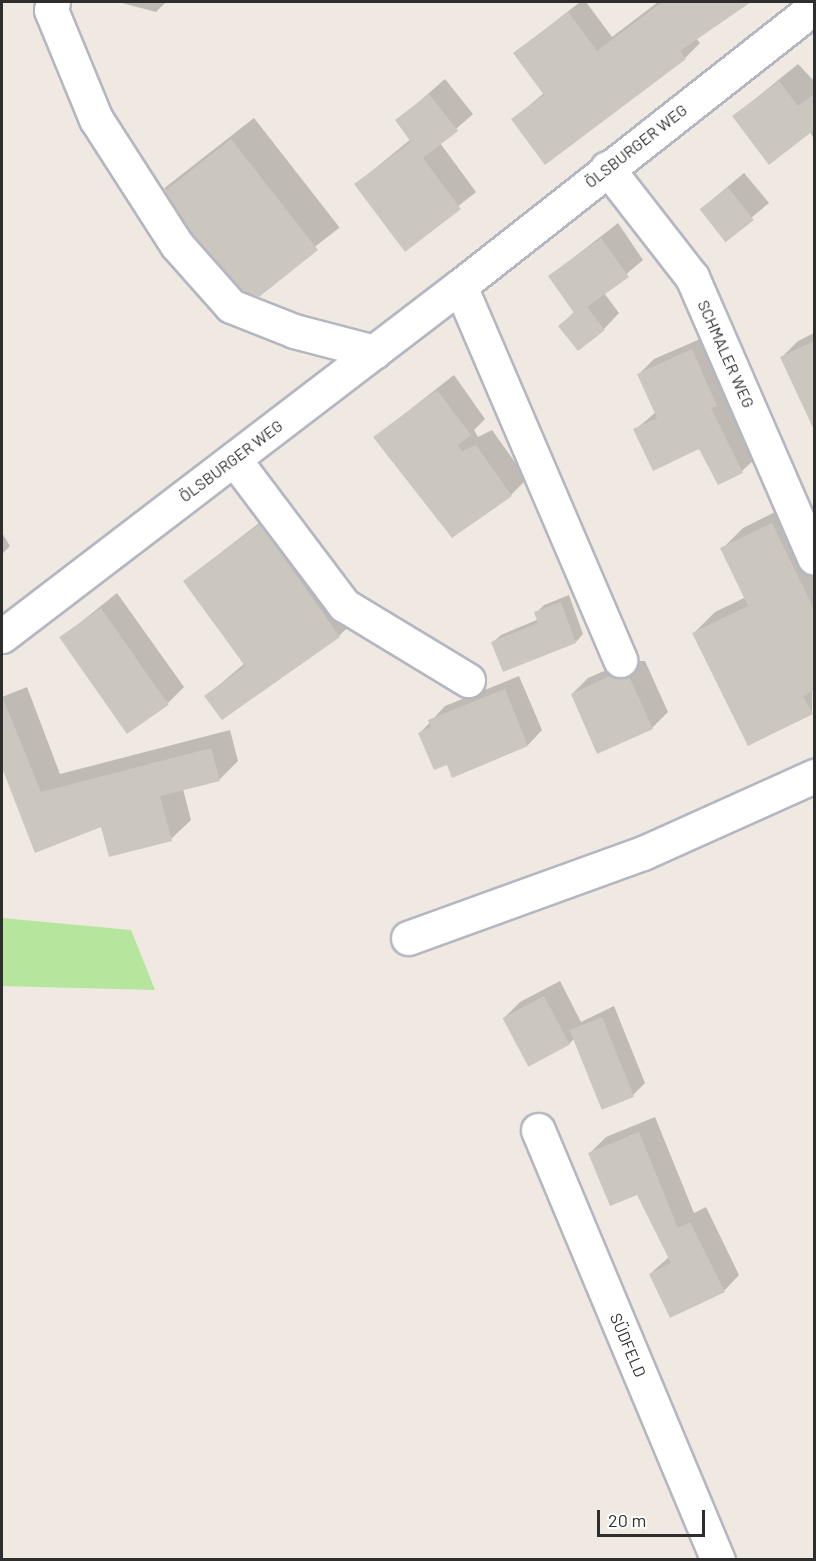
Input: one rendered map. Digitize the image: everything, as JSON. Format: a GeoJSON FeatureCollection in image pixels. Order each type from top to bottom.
{"type":"FeatureCollection","features":[{"type":"Feature","properties":{"kind":"street"},"geometry":{"type":"LineString","coordinates":[[53,2],[51,9],[96,119],[177,245],[231,306],[294,331],[374,352]]}},
{"type":"Feature","properties":{"kind":"street","name":"ÖLSBURGER WEG"},"geometry":{"type":"LineString","coordinates":[[2,636],[460,286],[814,7]]}},
{"type":"Feature","properties":{"kind":"street","name":"SCHMALER WEG"},"geometry":{"type":"LineString","coordinates":[[607,168],[692,277],[814,558]]}},
{"type":"Feature","properties":{"kind":"street"},"geometry":{"type":"LineString","coordinates":[[460,286],[620,660]]}},
{"type":"Feature","properties":{"kind":"street"},"geometry":{"type":"LineString","coordinates":[[234,459],[344,605],[468,680]]}},
{"type":"Feature","properties":{"kind":"street"},"geometry":{"type":"LineString","coordinates":[[408,938],[643,853],[814,776]]}},
{"type":"Feature","properties":{"kind":"street","name":"SÜDFELD"},"geometry":{"type":"LineString","coordinates":[[538,1130],[718,1560]]}},
{"type":"Feature","properties":{"kind":"green space"},"geometry":{"type":"Polygon","coordinates":[[[2,918],[131,930],[155,990],[2,986],[2,918]]]}},
{"type":"Feature","properties":{"kind":"building"},"geometry":{"type":"Polygon","coordinates":[[[662,2],[751,2],[680,51],[686,59],[545,165],[511,119],[544,95],[513,53],[568,12],[597,51],[662,2]]]}},
{"type":"Feature","properties":{"kind":"building"},"geometry":{"type":"Polygon","coordinates":[[[779,81],[798,106],[814,94],[814,130],[769,165],[732,116],[779,81]]]}},
{"type":"Feature","properties":{"kind":"building"},"geometry":{"type":"Polygon","coordinates":[[[429,94],[458,131],[423,158],[461,209],[405,252],[354,184],[411,142],[395,120],[429,94]]]}},
{"type":"Feature","properties":{"kind":"building"},"geometry":{"type":"Polygon","coordinates":[[[231,139],[318,250],[259,297],[242,290],[192,234],[165,191],[231,139]]]}},
{"type":"Feature","properties":{"kind":"building"},"geometry":{"type":"Polygon","coordinates":[[[728,187],[754,220],[725,242],[700,209],[728,187]]]}},
{"type":"Feature","properties":{"kind":"building"},"geometry":{"type":"Polygon","coordinates":[[[601,238],[629,277],[587,307],[605,330],[578,351],[558,326],[574,313],[548,276],[601,238]]]}},
{"type":"Feature","properties":{"kind":"building"},"geometry":{"type":"Polygon","coordinates":[[[814,341],[814,430],[780,357],[814,341]]]}},
{"type":"Feature","properties":{"kind":"building"},"geometry":{"type":"Polygon","coordinates":[[[692,349],[717,406],[711,408],[743,473],[718,485],[699,449],[653,471],[633,429],[657,418],[637,374],[692,349]]]}},
{"type":"Feature","properties":{"kind":"building"},"geometry":{"type":"Polygon","coordinates":[[[437,390],[471,435],[458,445],[462,451],[476,445],[512,496],[452,538],[373,437],[437,390]]]}},
{"type":"Feature","properties":{"kind":"building"},"geometry":{"type":"Polygon","coordinates":[[[772,523],[814,609],[814,690],[803,696],[813,714],[748,746],[692,633],[748,606],[720,548],[772,523]]]}},
{"type":"Feature","properties":{"kind":"building"},"geometry":{"type":"Polygon","coordinates":[[[260,524],[340,637],[222,720],[204,696],[245,666],[183,581],[260,524]]]}},
{"type":"Feature","properties":{"kind":"building"},"geometry":{"type":"Polygon","coordinates":[[[561,602],[576,643],[503,672],[491,642],[538,623],[534,612],[561,602]]]}},
{"type":"Feature","properties":{"kind":"building"},"geometry":{"type":"Polygon","coordinates":[[[101,608],[169,705],[127,734],[59,637],[101,608]]]}},
{"type":"Feature","properties":{"kind":"building"},"geometry":{"type":"Polygon","coordinates":[[[610,676],[629,676],[653,729],[597,754],[571,694],[610,676]]]}},
{"type":"Feature","properties":{"kind":"building"},"geometry":{"type":"Polygon","coordinates":[[[505,689],[528,746],[452,778],[447,765],[434,770],[418,733],[431,727],[428,720],[505,689]]]}},
{"type":"Feature","properties":{"kind":"building"},"geometry":{"type":"Polygon","coordinates":[[[2,696],[41,792],[211,748],[220,781],[160,796],[172,841],[109,857],[101,827],[35,853],[2,768],[2,696]]]}},
{"type":"Feature","properties":{"kind":"building"},"geometry":{"type":"Polygon","coordinates":[[[544,996],[570,1045],[528,1067],[503,1018],[544,996]]]}},
{"type":"Feature","properties":{"kind":"building"},"geometry":{"type":"Polygon","coordinates":[[[602,1017],[634,1097],[602,1110],[570,1030],[602,1017]]]}},
{"type":"Feature","properties":{"kind":"building"},"geometry":{"type":"Polygon","coordinates":[[[639,1132],[678,1228],[690,1222],[725,1292],[670,1318],[649,1274],[671,1263],[637,1195],[610,1206],[588,1153],[639,1132]]]}}]}
